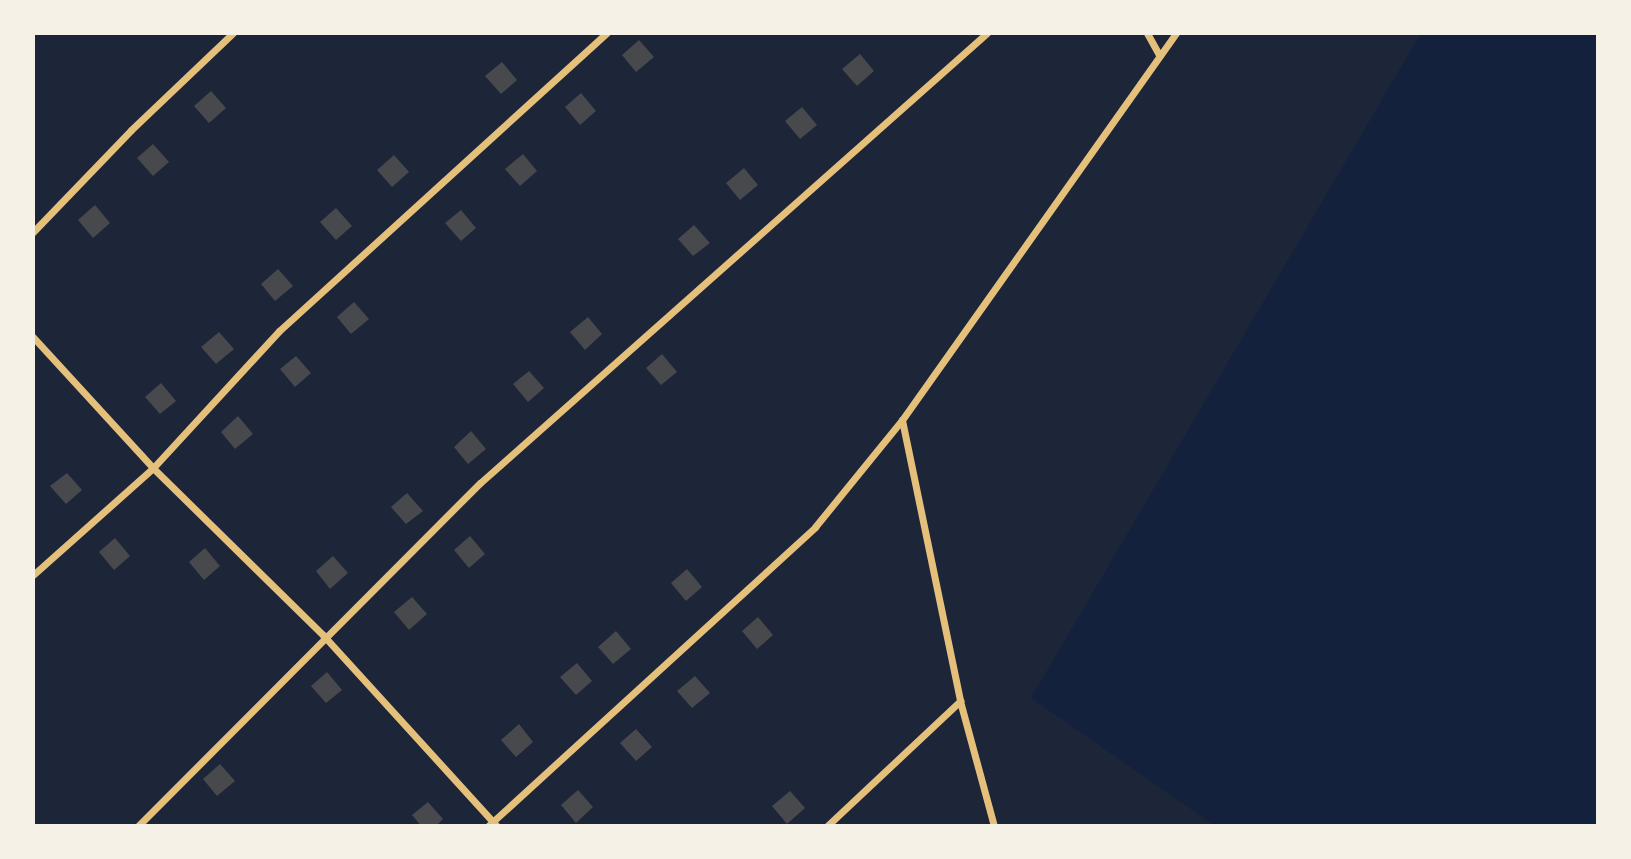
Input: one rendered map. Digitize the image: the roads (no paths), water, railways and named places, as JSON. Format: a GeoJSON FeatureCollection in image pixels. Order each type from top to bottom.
{"type":"FeatureCollection","features":[{"type":"Feature","properties":{"kind":"street"},"geometry":{"type":"LineString","coordinates":[[33,232],[233,33]]}},
{"type":"Feature","properties":{"kind":"street"},"geometry":{"type":"LineString","coordinates":[[33,575],[153,468],[279,331],[607,33]]}},
{"type":"Feature","properties":{"kind":"street"},"geometry":{"type":"LineString","coordinates":[[138,826],[323,635],[480,483],[987,33]]}},
{"type":"Feature","properties":{"kind":"street"},"geometry":{"type":"LineString","coordinates":[[1147,33],[1160,56]]}},
{"type":"Feature","properties":{"kind":"street"},"geometry":{"type":"LineString","coordinates":[[33,337],[153,468],[323,635],[492,824],[815,527],[902,420],[1176,33]]}},
{"type":"Feature","properties":{"kind":"street"},"geometry":{"type":"LineString","coordinates":[[902,420],[960,701],[994,826]]}},
{"type":"Feature","properties":{"kind":"street"},"geometry":{"type":"LineString","coordinates":[[827,826],[960,701]]}}]}
